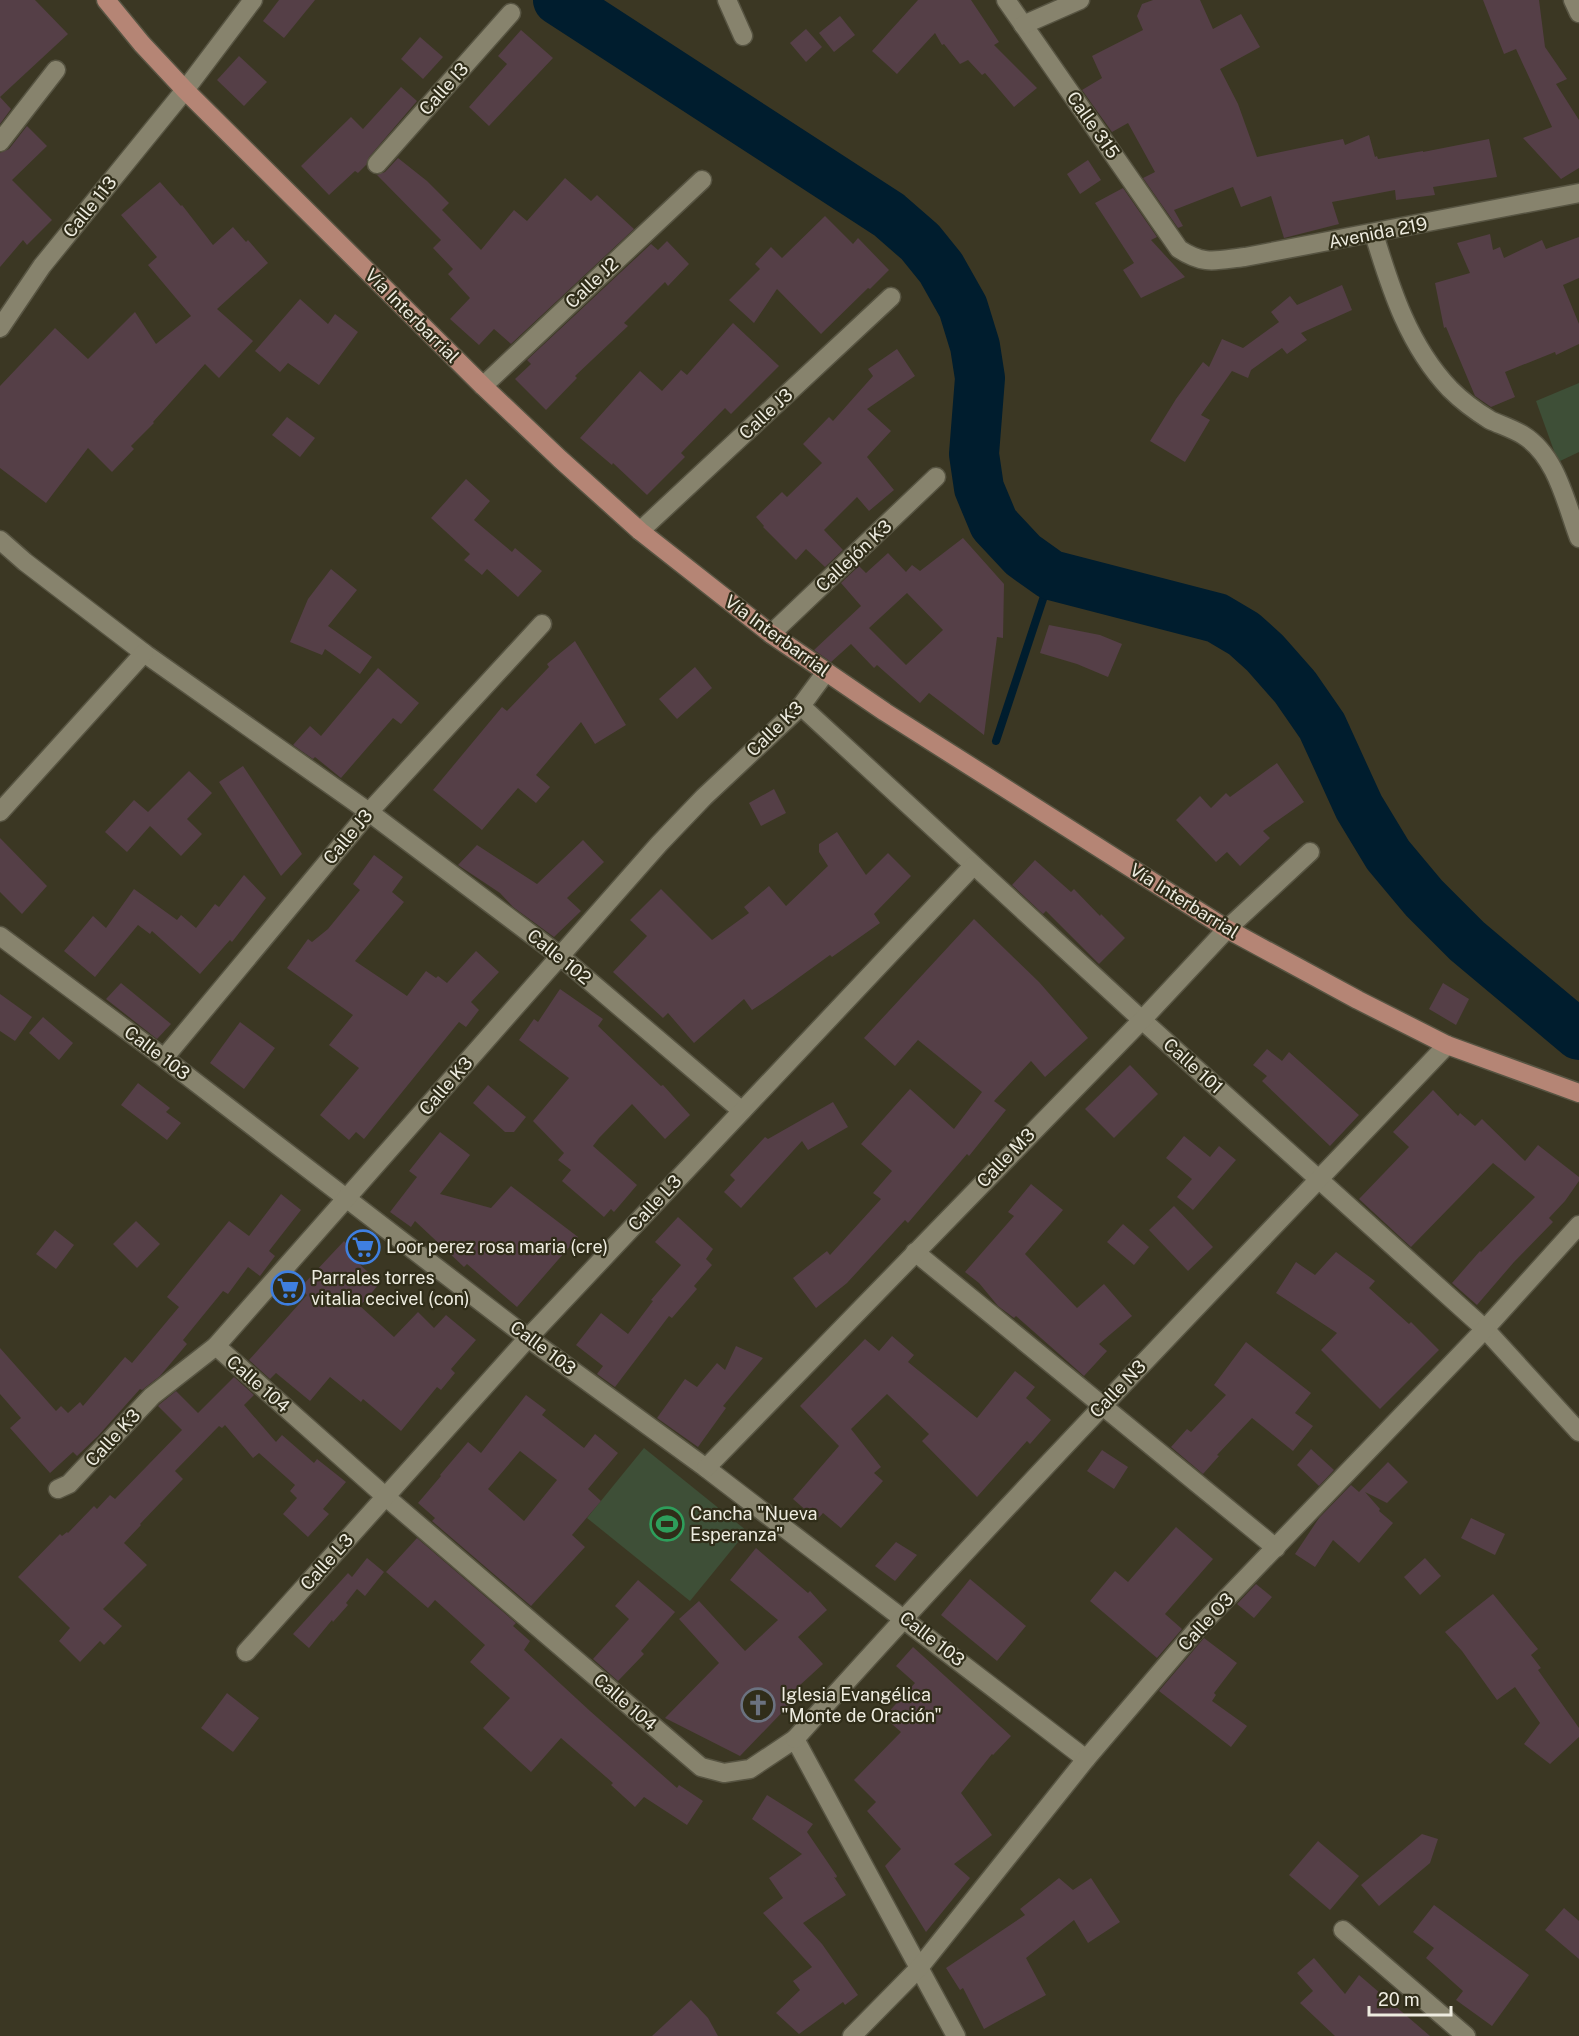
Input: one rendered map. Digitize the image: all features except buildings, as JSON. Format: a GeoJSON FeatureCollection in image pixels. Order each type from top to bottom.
{"type":"FeatureCollection","features":[{"type":"Feature","properties":{"kind":"main road","name":"Vía Interbarrial"},"geometry":{"type":"LineString","coordinates":[[106,0],[142,44],[185,90],[483,386],[640,531],[771,634],[885,712],[1227,929],[1447,1045],[1579,1093]]}},
{"type":"Feature","properties":{"kind":"street","name":"Calle 113"},"geometry":{"type":"LineString","coordinates":[[0,328],[42,266],[185,90],[253,0]]}},
{"type":"Feature","properties":{"kind":"street"},"geometry":{"type":"LineString","coordinates":[[726,0],[743,36]]}},
{"type":"Feature","properties":{"kind":"street","name":"Calle 315"},"geometry":{"type":"LineString","coordinates":[[1006,0],[1179,249]]}},
{"type":"Feature","properties":{"kind":"street"},"geometry":{"type":"LineString","coordinates":[[1023,25],[1080,0]]}},
{"type":"Feature","properties":{"kind":"street"},"geometry":{"type":"LineString","coordinates":[[1573,0],[1579,13]]}},
{"type":"Feature","properties":{"kind":"street","name":"Calle I3"},"geometry":{"type":"LineString","coordinates":[[377,164],[511,13]]}},
{"type":"Feature","properties":{"kind":"street"},"geometry":{"type":"LineString","coordinates":[[0,142],[56,70]]}},
{"type":"Feature","properties":{"kind":"street","name":"Calle J2"},"geometry":{"type":"LineString","coordinates":[[483,386],[702,180]]}},
{"type":"Feature","properties":{"kind":"street","name":"Avenida 219"},"geometry":{"type":"LineString","coordinates":[[1179,249],[1194,259],[1207,261],[1245,257],[1579,194]]}},
{"type":"Feature","properties":{"kind":"street"},"geometry":{"type":"LineString","coordinates":[[1374,234],[1405,323],[1425,358],[1451,390],[1487,418],[1525,436],[1541,451],[1556,477],[1579,538]]}},
{"type":"Feature","properties":{"kind":"street","name":"Calle J3"},"geometry":{"type":"LineString","coordinates":[[640,531],[891,297]]}},
{"type":"Feature","properties":{"kind":"street","name":"Callejón K3"},"geometry":{"type":"LineString","coordinates":[[771,634],[936,477]]}},
{"type":"Feature","properties":{"kind":"street","name":"Calle 102"},"geometry":{"type":"LineString","coordinates":[[0,540],[25,562],[144,653],[369,812],[560,956],[742,1111]]}},
{"type":"Feature","properties":{"kind":"street","name":"Calle J3"},"geometry":{"type":"LineString","coordinates":[[164,1058],[369,812],[542,624]]}},
{"type":"Feature","properties":{"kind":"street"},"geometry":{"type":"LineString","coordinates":[[0,812],[144,653]]}},
{"type":"Feature","properties":{"kind":"street","name":"Calle K3"},"geometry":{"type":"LineString","coordinates":[[58,1489],[69,1484],[152,1396],[216,1347],[659,844],[704,797],[801,706],[826,672]]}},
{"type":"Feature","properties":{"kind":"street","name":"Calle 101"},"geometry":{"type":"LineString","coordinates":[[801,706],[973,867],[1485,1329],[1579,1432]]}},
{"type":"Feature","properties":{"kind":"street","name":"Calle M3"},"geometry":{"type":"LineString","coordinates":[[706,1468],[1142,1020],[1227,929],[1310,852]]}},
{"type":"Feature","properties":{"kind":"street","name":"Calle L3"},"geometry":{"type":"LineString","coordinates":[[246,1652],[528,1338],[973,867]]}},
{"type":"Feature","properties":{"kind":"street","name":"Calle 103"},"geometry":{"type":"LineString","coordinates":[[0,936],[348,1198],[528,1338],[706,1468],[1086,1759]]}},
{"type":"Feature","properties":{"kind":"street","name":"Calle N3"},"geometry":{"type":"LineString","coordinates":[[795,1739],[903,1618],[1102,1405],[1447,1045]]}},
{"type":"Feature","properties":{"kind":"street","name":"Calle O3"},"geometry":{"type":"LineString","coordinates":[[852,2036],[919,1968],[1086,1759],[1197,1629],[1485,1329],[1579,1225]]}},
{"type":"Feature","properties":{"kind":"street"},"geometry":{"type":"LineString","coordinates":[[915,1252],[1276,1548]]}},
{"type":"Feature","properties":{"kind":"street","name":"Calle 104"},"geometry":{"type":"LineString","coordinates":[[216,1347],[386,1497],[701,1767],[724,1773],[750,1769],[795,1739]]}},
{"type":"Feature","properties":{"kind":"street"},"geometry":{"type":"LineString","coordinates":[[795,1739],[956,2036]]}},
{"type":"Feature","properties":{"kind":"street"},"geometry":{"type":"LineString","coordinates":[[1342,1930],[1466,2036]]}},
{"type":"Feature","properties":{"kind":"green space"},"geometry":{"type":"Polygon","coordinates":[[[1579,383],[1579,452],[1558,462],[1536,401],[1579,383]]]}},
{"type":"Feature","properties":{"kind":"green space","name":"Cancha \"Nueva Esperanza\""},"geometry":{"type":"Polygon","coordinates":[[[644,1448],[747,1531],[690,1601],[587,1518],[644,1448]]]}},
{"type":"Feature","properties":{"kind":"waterway"},"geometry":{"type":"LineString","coordinates":[[558,0],[889,215],[920,242],[941,268],[963,307],[975,346],[980,378],[974,454],[979,488],[994,524],[1023,555],[1051,575],[1217,618],[1244,634],[1265,653],[1295,687],[1322,726],[1359,807],[1388,855],[1424,898],[1467,941],[1579,1035]]}},
{"type":"Feature","properties":{"kind":"waterway"},"geometry":{"type":"LineString","coordinates":[[996,741],[1051,575]]}},
{"type":"Feature","properties":{"kind":"place","name":"Loor perez rosa maria (cre)"},"geometry":{"type":"Point","coordinates":[363,1247]}},
{"type":"Feature","properties":{"kind":"place","name":"Parrales torres vitalia cecivel (con)"},"geometry":{"type":"Point","coordinates":[288,1288]}},
{"type":"Feature","properties":{"kind":"place","name":"Cancha \"Nueva Esperanza\""},"geometry":{"type":"Point","coordinates":[667,1524]}},
{"type":"Feature","properties":{"kind":"place","name":"Iglesia Evangélica \"Monte de Oración\""},"geometry":{"type":"Point","coordinates":[758,1705]}}]}
